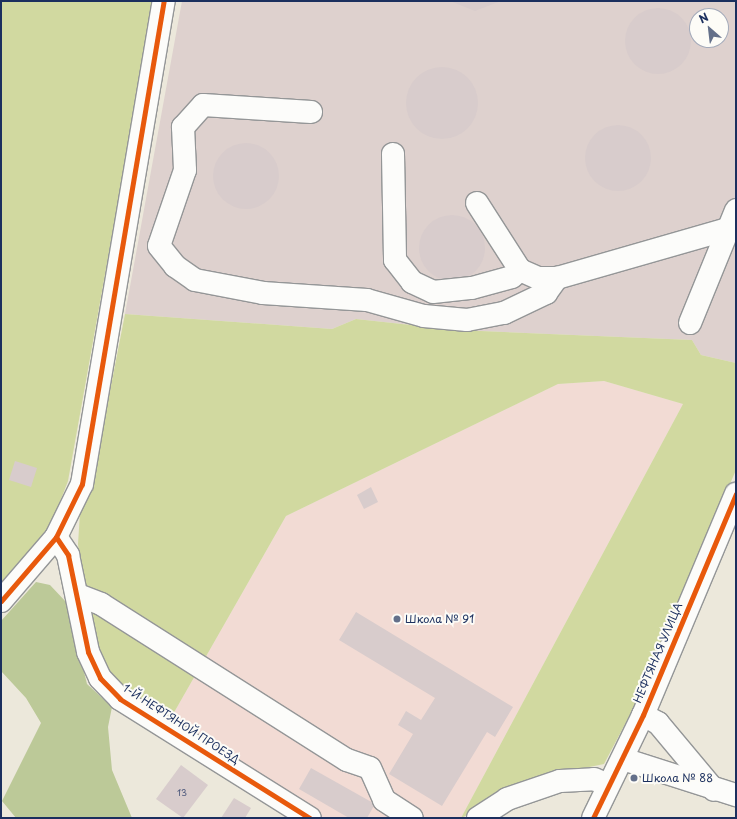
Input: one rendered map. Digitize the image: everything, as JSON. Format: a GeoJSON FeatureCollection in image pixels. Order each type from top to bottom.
{"type":"FeatureCollection","features":[{"type":"Feature","properties":{"kind":"street"},"geometry":{"type":"LineString","coordinates":[[1,600],[56,537],[82,484],[164,1]]}},
{"type":"Feature","properties":{"kind":"street"},"geometry":{"type":"LineString","coordinates":[[311,112],[203,106],[183,127],[185,170],[159,246],[175,266],[195,280],[256,292],[367,300],[424,316],[467,320],[504,313],[546,293],[557,278]]}},
{"type":"Feature","properties":{"kind":"street"},"geometry":{"type":"LineString","coordinates":[[393,154],[396,260],[412,282],[433,292],[449,291],[492,282],[520,270]]}},
{"type":"Feature","properties":{"kind":"street"},"geometry":{"type":"LineString","coordinates":[[477,202],[520,270],[538,278],[557,278],[732,219]]}},
{"type":"Feature","properties":{"kind":"street"},"geometry":{"type":"LineString","coordinates":[[690,323],[732,219]]}},
{"type":"Feature","properties":{"kind":"street","name":"НЕФТЯНАЯ УЛИЦА"},"geometry":{"type":"LineString","coordinates":[[593,818],[643,715],[736,494]]}},
{"type":"Feature","properties":{"kind":"street","name":"1-Й НЕФТЯНОЙ ПРОЕЗД"},"geometry":{"type":"LineString","coordinates":[[56,537],[68,556],[78,595],[88,652],[100,678],[120,699],[310,818]]}},
{"type":"Feature","properties":{"kind":"street"},"geometry":{"type":"LineString","coordinates":[[78,595],[101,604],[347,760],[370,768],[384,800],[412,818]]}},
{"type":"Feature","properties":{"kind":"street"},"geometry":{"type":"LineString","coordinates":[[643,715],[658,723],[715,791]]}},
{"type":"Feature","properties":{"kind":"street"},"geometry":{"type":"LineString","coordinates":[[623,758],[715,791],[736,795]]}},
{"type":"Feature","properties":{"kind":"street"},"geometry":{"type":"LineString","coordinates":[[478,818],[507,800],[560,780],[594,779],[608,785]]}},
{"type":"Feature","properties":{"kind":"shaded area"},"geometry":{"type":"Polygon","coordinates":[[[182,1],[736,1],[736,363],[701,355],[692,340],[457,330],[356,319],[332,329],[125,314],[182,1]]]}},
{"type":"Feature","properties":{"kind":"shaded area","name":"Школа № 91"},"geometry":{"type":"Polygon","coordinates":[[[604,381],[683,404],[461,818],[322,818],[168,723],[286,516],[558,384],[604,381]]]}},
{"type":"Feature","properties":{"kind":"green space"},"geometry":{"type":"Polygon","coordinates":[[[1,1],[154,1],[68,481],[52,523],[1,585],[1,1]]]}},
{"type":"Feature","properties":{"kind":"green space"},"geometry":{"type":"Polygon","coordinates":[[[125,314],[332,329],[356,319],[457,330],[692,340],[701,355],[736,363],[736,470],[633,709],[604,764],[560,773],[461,818],[683,404],[604,381],[558,384],[286,516],[168,723],[105,676],[86,617],[78,544],[80,512],[92,483],[125,314]]]}},
{"type":"Feature","properties":{"kind":"green space"},"geometry":{"type":"Polygon","coordinates":[[[36,582],[50,585],[67,603],[87,684],[112,707],[108,727],[112,770],[132,818],[16,818],[2,801],[41,723],[26,698],[1,671],[1,621],[36,582]]]}},
{"type":"Feature","properties":{"kind":"building"},"geometry":{"type":"Polygon","coordinates":[[[450,1],[501,1],[475,11],[450,1]]]}},
{"type":"Feature","properties":{"kind":"building"},"geometry":{"type":"Polygon","coordinates":[[[658,8],[671,10],[686,23],[689,28],[689,54],[676,69],[671,72],[658,74],[645,72],[630,59],[627,54],[625,41],[627,28],[640,13],[645,10],[658,8]]]}},
{"type":"Feature","properties":{"kind":"building"},"geometry":{"type":"Polygon","coordinates":[[[442,67],[456,70],[468,77],[475,89],[478,103],[475,117],[468,129],[456,136],[442,139],[428,136],[416,129],[409,117],[406,103],[409,89],[416,77],[428,70],[442,67]]]}},
{"type":"Feature","properties":{"kind":"building"},"geometry":{"type":"Polygon","coordinates":[[[618,125],[631,127],[646,140],[649,145],[651,158],[649,171],[636,186],[631,189],[618,191],[605,189],[590,176],[587,171],[585,158],[587,145],[600,130],[605,127],[618,125]]]}},
{"type":"Feature","properties":{"kind":"building"},"geometry":{"type":"Polygon","coordinates":[[[246,143],[259,145],[269,153],[277,163],[279,176],[277,189],[269,199],[259,207],[246,209],[233,207],[223,199],[215,189],[213,176],[215,163],[223,153],[233,145],[246,143]]]}},
{"type":"Feature","properties":{"kind":"building"},"geometry":{"type":"Polygon","coordinates":[[[445,215],[459,215],[471,220],[480,229],[485,241],[483,261],[476,272],[459,281],[445,281],[433,276],[424,267],[419,255],[419,241],[424,229],[433,220],[445,215]]]}},
{"type":"Feature","properties":{"kind":"building"},"geometry":{"type":"Polygon","coordinates":[[[15,461],[37,468],[31,487],[9,480],[15,461]]]}},
{"type":"Feature","properties":{"kind":"building"},"geometry":{"type":"Polygon","coordinates":[[[371,487],[378,502],[364,509],[357,495],[371,487]]]}},
{"type":"Feature","properties":{"kind":"building"},"geometry":{"type":"Polygon","coordinates":[[[356,612],[513,707],[495,737],[487,732],[442,806],[389,774],[413,734],[398,725],[406,711],[421,720],[435,698],[339,640],[356,612]]]}},
{"type":"Feature","properties":{"kind":"building"},"geometry":{"type":"Polygon","coordinates":[[[181,765],[208,785],[183,818],[156,799],[181,765]]]}},
{"type":"Feature","properties":{"kind":"building"},"geometry":{"type":"Polygon","coordinates":[[[311,768],[375,804],[367,818],[349,818],[299,789],[311,768]]]}},
{"type":"Feature","properties":{"kind":"building"},"geometry":{"type":"Polygon","coordinates":[[[234,798],[251,808],[245,818],[221,818],[234,798]]]}},
{"type":"Feature","properties":{"kind":"cycle path"},"geometry":{"type":"LineString","coordinates":[[1,601],[56,537],[82,484],[164,1]]}},
{"type":"Feature","properties":{"kind":"cycle path"},"geometry":{"type":"LineString","coordinates":[[593,818],[643,715],[736,494]]}},
{"type":"Feature","properties":{"kind":"cycle path"},"geometry":{"type":"LineString","coordinates":[[56,537],[68,555],[88,652],[100,678],[120,699],[310,818]]}},
{"type":"Feature","properties":{"kind":"place","name":"Школа № 91"},"geometry":{"type":"Point","coordinates":[397,619]}},
{"type":"Feature","properties":{"kind":"place","name":"Школа № 88"},"geometry":{"type":"Point","coordinates":[634,778]}}]}
